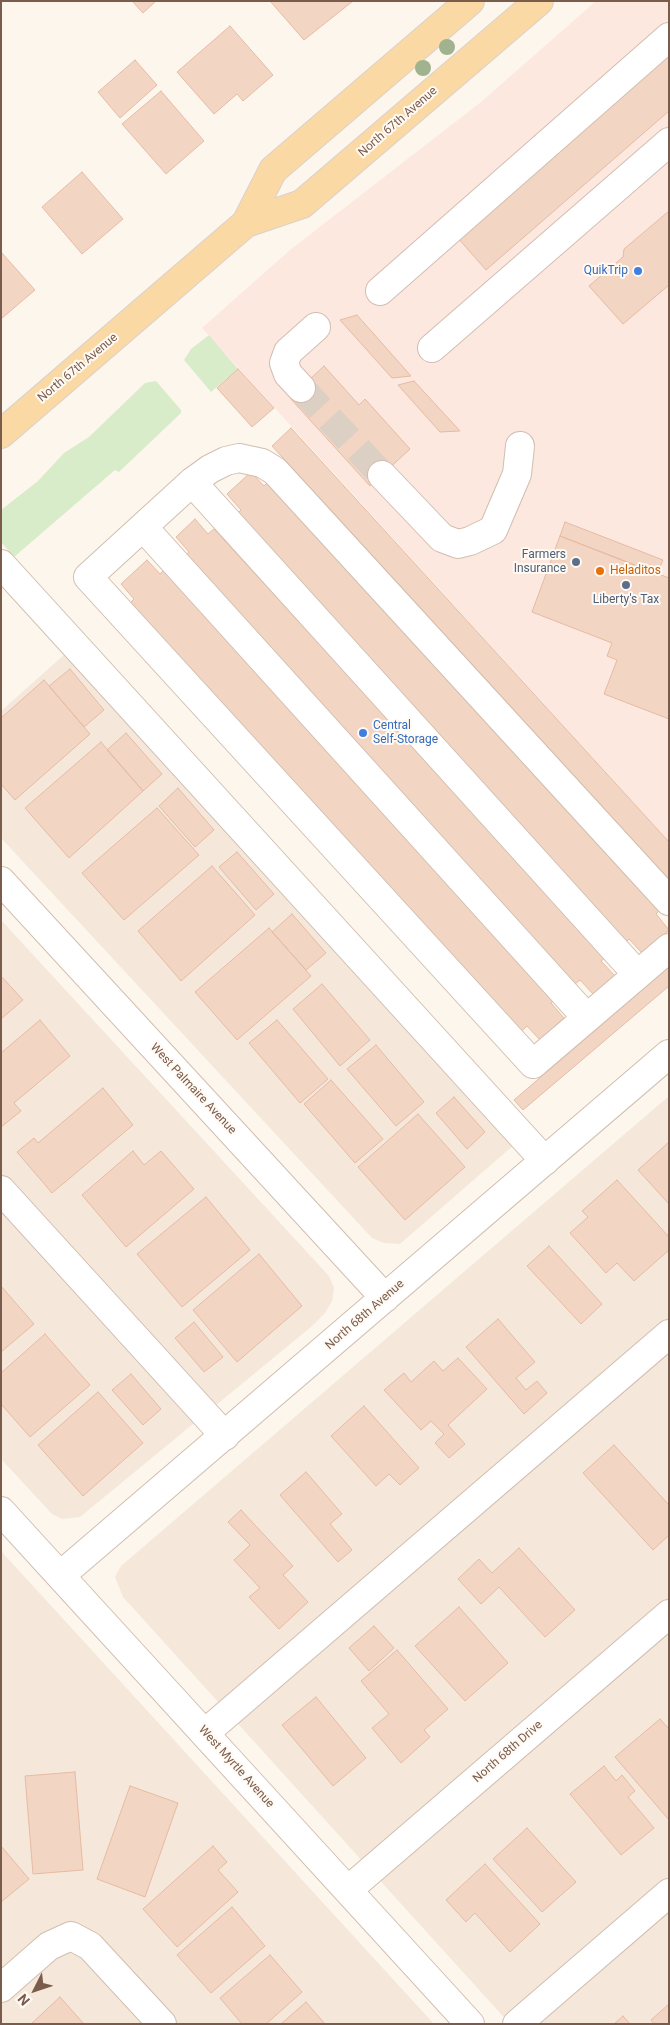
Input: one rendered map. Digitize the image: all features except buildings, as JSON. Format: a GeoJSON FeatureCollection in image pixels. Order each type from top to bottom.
{"type":"FeatureCollection","features":[{"type":"Feature","properties":{"kind":"main road","name":"North 67th Avenue"},"geometry":{"type":"LineString","coordinates":[[246,223],[273,170],[470,1]]}},
{"type":"Feature","properties":{"kind":"main road","name":"North 67th Avenue"},"geometry":{"type":"LineString","coordinates":[[1,434],[246,223],[302,204],[540,1]]}},
{"type":"Feature","properties":{"kind":"street"},"geometry":{"type":"LineString","coordinates":[[380,291],[669,37]]}},
{"type":"Feature","properties":{"kind":"street"},"geometry":{"type":"LineString","coordinates":[[432,348],[669,142]]}},
{"type":"Feature","properties":{"kind":"street"},"geometry":{"type":"LineString","coordinates":[[301,388],[288,374],[284,363],[288,352],[316,328]]}},
{"type":"Feature","properties":{"kind":"street"},"geometry":{"type":"LineString","coordinates":[[382,475],[442,538],[458,544],[470,541],[493,530],[517,474],[520,446]]}},
{"type":"Feature","properties":{"kind":"street"},"geometry":{"type":"LineString","coordinates":[[669,901],[275,472],[262,463],[239,458],[226,461],[210,469],[192,482],[88,577],[533,1064],[669,948]]}},
{"type":"Feature","properties":{"kind":"street"},"geometry":{"type":"LineString","coordinates":[[192,482],[638,974]]}},
{"type":"Feature","properties":{"kind":"street"},"geometry":{"type":"LineString","coordinates":[[143,527],[586,1018]]}},
{"type":"Feature","properties":{"kind":"street"},"geometry":{"type":"LineString","coordinates":[[1,564],[545,1161]]}},
{"type":"Feature","properties":{"kind":"street","name":"West Palmaire Avenue"},"geometry":{"type":"LineString","coordinates":[[1,881],[385,1298]]}},
{"type":"Feature","properties":{"kind":"street","name":"North 68th Avenue"},"geometry":{"type":"LineString","coordinates":[[60,1575],[225,1436],[669,1054]]}},
{"type":"Feature","properties":{"kind":"street"},"geometry":{"type":"LineString","coordinates":[[1,1190],[225,1436]]}},
{"type":"Feature","properties":{"kind":"street"},"geometry":{"type":"LineString","coordinates":[[206,1733],[669,1334]]}},
{"type":"Feature","properties":{"kind":"street","name":"West Myrtle Avenue"},"geometry":{"type":"LineString","coordinates":[[1,1511],[206,1733],[470,2024]]}},
{"type":"Feature","properties":{"kind":"street","name":"North 68th Drive"},"geometry":{"type":"LineString","coordinates":[[348,1890],[669,1614]]}},
{"type":"Feature","properties":{"kind":"street"},"geometry":{"type":"LineString","coordinates":[[518,2024],[669,1893]]}},
{"type":"Feature","properties":{"kind":"street"},"geometry":{"type":"LineString","coordinates":[[1,1988],[49,1946],[72,1936],[90,1946],[162,2024]]}},
{"type":"Feature","properties":{"kind":"shaded area"},"geometry":{"type":"Polygon","coordinates":[[[596,1],[669,1],[669,842],[202,328],[290,250],[481,102],[596,1]]]}},
{"type":"Feature","properties":{"kind":"shaded area"},"geometry":{"type":"Polygon","coordinates":[[[75,645],[523,1137],[400,1244],[384,1243],[372,1238],[1,838],[1,711],[75,645]]]}},
{"type":"Feature","properties":{"kind":"shaded area"},"geometry":{"type":"Polygon","coordinates":[[[1,920],[329,1276],[334,1288],[332,1301],[325,1313],[311,1327],[80,1517],[62,1519],[52,1514],[1,1459],[1,920]]]}},
{"type":"Feature","properties":{"kind":"shaded area"},"geometry":{"type":"Polygon","coordinates":[[[669,1096],[669,2024],[510,2024],[123,1597],[115,1577],[121,1566],[669,1096]]]}},
{"type":"Feature","properties":{"kind":"shaded area"},"geometry":{"type":"Polygon","coordinates":[[[1,1551],[434,2024],[1,2024],[1,1551]]]}},
{"type":"Feature","properties":{"kind":"green space"},"geometry":{"type":"Polygon","coordinates":[[[209,335],[238,369],[211,392],[184,360],[191,349],[209,335]]]}},
{"type":"Feature","properties":{"kind":"green space"},"geometry":{"type":"Polygon","coordinates":[[[156,381],[181,410],[181,413],[119,472],[115,470],[14,557],[1,542],[1,510],[38,481],[64,453],[89,437],[145,383],[156,381]]]}},
{"type":"Feature","properties":{"kind":"tunnel"},"geometry":{"type":"LineString","coordinates":[[301,388],[382,475]]}},
{"type":"Feature","properties":{"kind":"place","name":"QuikTrip"},"geometry":{"type":"Point","coordinates":[638,271]}},
{"type":"Feature","properties":{"kind":"place","name":"Farmers Insurance"},"geometry":{"type":"Point","coordinates":[576,562]}},
{"type":"Feature","properties":{"kind":"place","name":"Heladitos"},"geometry":{"type":"Point","coordinates":[600,571]}},
{"type":"Feature","properties":{"kind":"place","name":"Liberty's Tax"},"geometry":{"type":"Point","coordinates":[626,585]}},
{"type":"Feature","properties":{"kind":"place","name":"Central Self-Storage"},"geometry":{"type":"Point","coordinates":[363,733]}}]}
